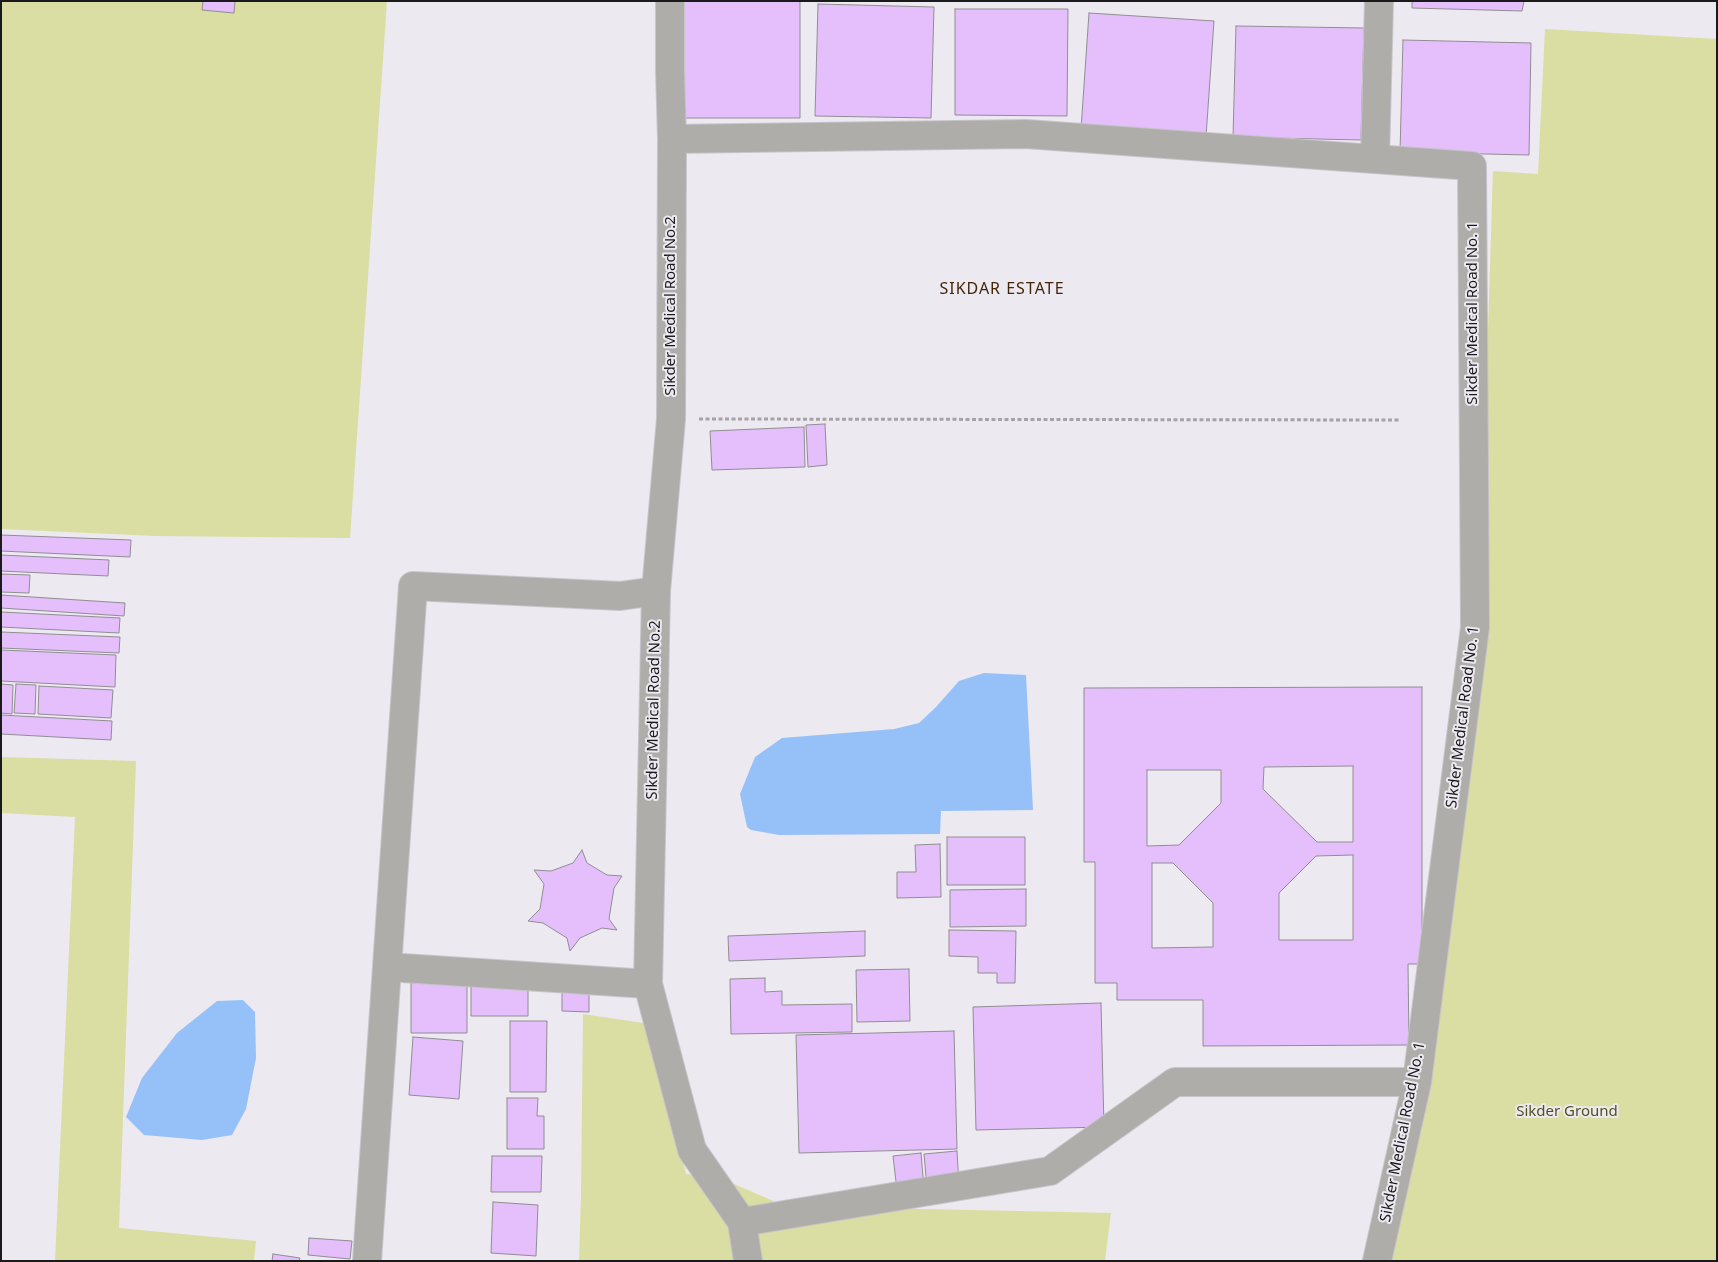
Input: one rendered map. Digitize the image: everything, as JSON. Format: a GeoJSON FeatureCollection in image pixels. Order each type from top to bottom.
{"type":"FeatureCollection","features":[{"type":"Feature","properties":{"kind":"street","name":"Sikder Medical Road No.2"},"geometry":{"type":"LineString","coordinates":[[670,1],[672,139],[671,418],[656,591],[648,984],[692,1150],[742,1222],[748,1261]]}},
{"type":"Feature","properties":{"kind":"street"},"geometry":{"type":"LineString","coordinates":[[672,139],[1026,134],[1375,159],[1379,1]]}},
{"type":"Feature","properties":{"kind":"street","name":"Sikder Medical Road No. 1"},"geometry":{"type":"LineString","coordinates":[[1375,159],[1472,166],[1475,626],[1417,1082],[1377,1261]]}},
{"type":"Feature","properties":{"kind":"street"},"geometry":{"type":"LineString","coordinates":[[367,1261],[413,586],[620,596],[656,591]]}},
{"type":"Feature","properties":{"kind":"street"},"geometry":{"type":"LineString","coordinates":[[387,967],[648,984]]}},
{"type":"Feature","properties":{"kind":"street"},"geometry":{"type":"LineString","coordinates":[[742,1222],[1050,1171],[1175,1082],[1417,1082]]}},
{"type":"Feature","properties":{"kind":"path"},"geometry":{"type":"LineString","coordinates":[[671,418],[1399,420]]}},
{"type":"Feature","properties":{"kind":"green space"},"geometry":{"type":"Polygon","coordinates":[[[1,1],[387,1],[350,538],[156,536],[1,529],[1,1]]]}},
{"type":"Feature","properties":{"kind":"green space","name":"Sikder Ground"},"geometry":{"type":"Polygon","coordinates":[[[1545,29],[1717,39],[1717,1261],[1389,1261],[1484,456],[1493,171],[1538,174],[1545,29]]]}},
{"type":"Feature","properties":{"kind":"green space"},"geometry":{"type":"Polygon","coordinates":[[[1,757],[136,761],[119,1228],[256,1241],[254,1261],[55,1261],[75,817],[1,813],[1,757]]]}},
{"type":"Feature","properties":{"kind":"green space"},"geometry":{"type":"Polygon","coordinates":[[[583,1014],[650,1024],[686,1174],[720,1178],[785,1206],[1111,1213],[1105,1261],[579,1261],[583,1014]]]}},
{"type":"Feature","properties":{"kind":"water"},"geometry":{"type":"Polygon","coordinates":[[[984,673],[1026,675],[1033,810],[941,811],[940,834],[779,835],[751,830],[747,827],[740,794],[755,757],[782,738],[894,729],[919,723],[959,681],[984,673]]]}},
{"type":"Feature","properties":{"kind":"water"},"geometry":{"type":"Polygon","coordinates":[[[243,1000],[255,1012],[256,1058],[246,1109],[232,1135],[202,1140],[144,1135],[126,1117],[142,1078],[177,1033],[217,1001],[243,1000]]]}},
{"type":"Feature","properties":{"kind":"building"},"geometry":{"type":"Polygon","coordinates":[[[203,1],[235,1],[234,13],[202,10],[203,1]]]}},
{"type":"Feature","properties":{"kind":"building"},"geometry":{"type":"Polygon","coordinates":[[[684,1],[800,1],[800,118],[684,118],[684,1]]]}},
{"type":"Feature","properties":{"kind":"building"},"geometry":{"type":"Polygon","coordinates":[[[1412,1],[1524,1],[1522,11],[1412,8],[1412,1]]]}},
{"type":"Feature","properties":{"kind":"building"},"geometry":{"type":"Polygon","coordinates":[[[818,4],[934,7],[931,118],[815,116],[818,4]]]}},
{"type":"Feature","properties":{"kind":"building"},"geometry":{"type":"Polygon","coordinates":[[[955,9],[1068,9],[1067,116],[955,115],[955,9]]]}},
{"type":"Feature","properties":{"kind":"building"},"geometry":{"type":"Polygon","coordinates":[[[1089,13],[1214,21],[1206,137],[1081,129],[1089,13]]]}},
{"type":"Feature","properties":{"kind":"building"},"geometry":{"type":"Polygon","coordinates":[[[1236,26],[1364,28],[1361,140],[1233,137],[1236,26]]]}},
{"type":"Feature","properties":{"kind":"building"},"geometry":{"type":"Polygon","coordinates":[[[1403,40],[1531,43],[1529,155],[1400,152],[1403,40]]]}},
{"type":"Feature","properties":{"kind":"building"},"geometry":{"type":"Polygon","coordinates":[[[825,424],[827,465],[808,467],[806,425],[825,424]]]}},
{"type":"Feature","properties":{"kind":"building"},"geometry":{"type":"Polygon","coordinates":[[[804,427],[805,467],[712,470],[710,431],[804,427]]]}},
{"type":"Feature","properties":{"kind":"building"},"geometry":{"type":"Polygon","coordinates":[[[1,535],[131,540],[130,557],[1,551],[1,535]]]}},
{"type":"Feature","properties":{"kind":"building"},"geometry":{"type":"Polygon","coordinates":[[[1,555],[109,560],[108,576],[1,571],[1,555]]]}},
{"type":"Feature","properties":{"kind":"building"},"geometry":{"type":"Polygon","coordinates":[[[1,574],[30,575],[29,593],[1,592],[1,574]]]}},
{"type":"Feature","properties":{"kind":"building"},"geometry":{"type":"Polygon","coordinates":[[[1,595],[125,603],[124,616],[1,608],[1,595]]]}},
{"type":"Feature","properties":{"kind":"building"},"geometry":{"type":"Polygon","coordinates":[[[1,612],[120,618],[119,633],[1,627],[1,612]]]}},
{"type":"Feature","properties":{"kind":"building"},"geometry":{"type":"Polygon","coordinates":[[[1,632],[120,637],[119,653],[1,648],[1,632]]]}},
{"type":"Feature","properties":{"kind":"building"},"geometry":{"type":"Polygon","coordinates":[[[1,650],[116,655],[115,687],[1,681],[1,650]]]}},
{"type":"Feature","properties":{"kind":"building"},"geometry":{"type":"Polygon","coordinates":[[[1,684],[13,685],[12,714],[1,713],[1,684]]]}},
{"type":"Feature","properties":{"kind":"building"},"geometry":{"type":"Polygon","coordinates":[[[16,684],[36,685],[35,714],[14,713],[16,684]]]}},
{"type":"Feature","properties":{"kind":"building"},"geometry":{"type":"Polygon","coordinates":[[[39,686],[113,690],[111,718],[38,714],[39,686]]]}},
{"type":"Feature","properties":{"kind":"building"},"geometry":{"type":"Polygon","coordinates":[[[1422,687],[1422,964],[1408,964],[1409,1045],[1203,1046],[1203,1000],[1117,1000],[1117,983],[1095,983],[1095,862],[1084,862],[1084,688],[1422,687]],[[1353,766],[1264,767],[1263,789],[1317,842],[1353,842],[1353,766]],[[1147,770],[1147,846],[1179,845],[1221,803],[1221,770],[1147,770]],[[1353,855],[1316,856],[1279,893],[1279,940],[1353,940],[1353,855]],[[1152,863],[1152,948],[1213,947],[1213,903],[1173,863],[1152,863]]]}},
{"type":"Feature","properties":{"kind":"building"},"geometry":{"type":"Polygon","coordinates":[[[1,715],[112,721],[111,740],[1,734],[1,715]]]}},
{"type":"Feature","properties":{"kind":"building"},"geometry":{"type":"Polygon","coordinates":[[[947,837],[1025,837],[1025,885],[947,885],[947,837]]]}},
{"type":"Feature","properties":{"kind":"building"},"geometry":{"type":"Polygon","coordinates":[[[940,844],[941,897],[897,898],[897,872],[916,872],[915,845],[940,844]]]}},
{"type":"Feature","properties":{"kind":"building"},"geometry":{"type":"Polygon","coordinates":[[[582,850],[587,863],[607,875],[622,876],[614,888],[609,919],[617,930],[602,928],[580,938],[570,951],[567,938],[543,923],[528,921],[540,909],[544,884],[534,870],[551,871],[573,863],[582,850]]]}},
{"type":"Feature","properties":{"kind":"building"},"geometry":{"type":"Polygon","coordinates":[[[1026,889],[1026,926],[950,927],[950,890],[1026,889]]]}},
{"type":"Feature","properties":{"kind":"building"},"geometry":{"type":"Polygon","coordinates":[[[949,930],[1016,931],[1015,983],[997,983],[997,973],[978,973],[978,957],[949,956],[949,930]]]}},
{"type":"Feature","properties":{"kind":"building"},"geometry":{"type":"Polygon","coordinates":[[[865,931],[865,956],[729,961],[728,936],[865,931]]]}},
{"type":"Feature","properties":{"kind":"building"},"geometry":{"type":"Polygon","coordinates":[[[909,969],[910,1021],[857,1022],[856,970],[909,969]]]}},
{"type":"Feature","properties":{"kind":"building"},"geometry":{"type":"Polygon","coordinates":[[[765,978],[765,992],[782,991],[782,1005],[852,1004],[852,1032],[731,1034],[730,979],[765,978]]]}},
{"type":"Feature","properties":{"kind":"building"},"geometry":{"type":"Polygon","coordinates":[[[411,983],[467,984],[467,1033],[411,1033],[411,983]]]}},
{"type":"Feature","properties":{"kind":"building"},"geometry":{"type":"Polygon","coordinates":[[[471,984],[528,985],[528,1016],[471,1016],[471,984]]]}},
{"type":"Feature","properties":{"kind":"building"},"geometry":{"type":"Polygon","coordinates":[[[562,984],[589,984],[589,1012],[562,1011],[562,984]]]}},
{"type":"Feature","properties":{"kind":"building"},"geometry":{"type":"Polygon","coordinates":[[[1101,1003],[1104,1127],[976,1130],[973,1007],[1101,1003]]]}},
{"type":"Feature","properties":{"kind":"building"},"geometry":{"type":"Polygon","coordinates":[[[510,1021],[547,1021],[546,1092],[510,1092],[510,1021]]]}},
{"type":"Feature","properties":{"kind":"building"},"geometry":{"type":"Polygon","coordinates":[[[954,1031],[957,1149],[799,1153],[796,1035],[954,1031]]]}},
{"type":"Feature","properties":{"kind":"building"},"geometry":{"type":"Polygon","coordinates":[[[413,1037],[463,1041],[459,1099],[409,1095],[413,1037]]]}},
{"type":"Feature","properties":{"kind":"building"},"geometry":{"type":"Polygon","coordinates":[[[507,1098],[538,1098],[537,1116],[544,1116],[544,1149],[507,1149],[507,1098]]]}},
{"type":"Feature","properties":{"kind":"building"},"geometry":{"type":"Polygon","coordinates":[[[957,1151],[959,1185],[927,1187],[924,1154],[957,1151]]]}},
{"type":"Feature","properties":{"kind":"building"},"geometry":{"type":"Polygon","coordinates":[[[921,1153],[924,1188],[897,1190],[893,1156],[921,1153]]]}},
{"type":"Feature","properties":{"kind":"building"},"geometry":{"type":"Polygon","coordinates":[[[492,1156],[542,1156],[541,1192],[491,1192],[492,1156]]]}},
{"type":"Feature","properties":{"kind":"building"},"geometry":{"type":"Polygon","coordinates":[[[493,1202],[538,1205],[536,1256],[491,1253],[493,1202]]]}},
{"type":"Feature","properties":{"kind":"building"},"geometry":{"type":"Polygon","coordinates":[[[309,1238],[352,1241],[350,1259],[308,1255],[309,1238]]]}},
{"type":"Feature","properties":{"kind":"building"},"geometry":{"type":"Polygon","coordinates":[[[273,1254],[300,1258],[299,1261],[272,1261],[273,1254]]]}},
{"type":"Feature","properties":{"kind":"district","name":"SIKDAR ESTATE"},"geometry":{"type":"Point","coordinates":[1002,289]}}]}
